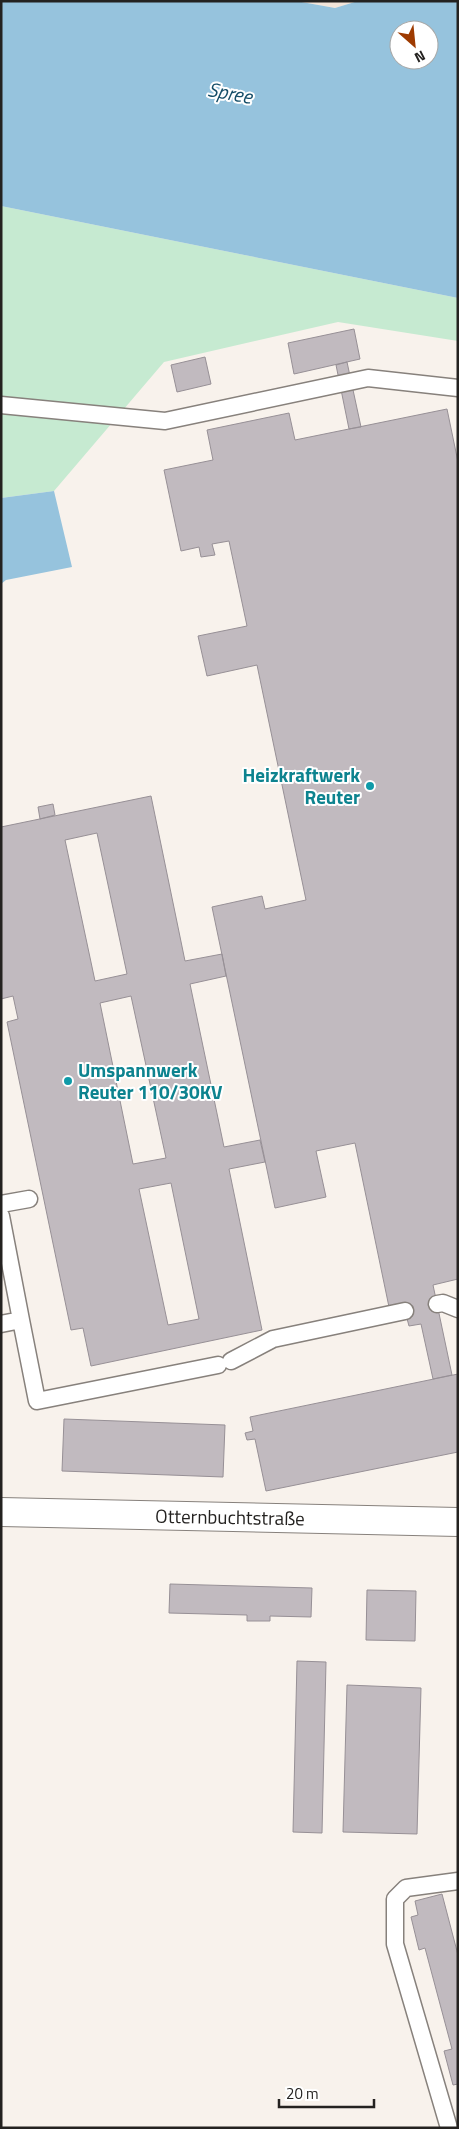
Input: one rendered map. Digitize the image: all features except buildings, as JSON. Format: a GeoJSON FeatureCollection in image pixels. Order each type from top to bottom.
{"type":"FeatureCollection","features":[{"type":"Feature","properties":{"kind":"street","name":"Otternbuchtstraße"},"geometry":{"type":"LineString","coordinates":[[1,1512],[458,1522]]}},
{"type":"Feature","properties":{"kind":"lane"},"geometry":{"type":"LineString","coordinates":[[1,405],[165,421],[368,378],[458,388]]}},
{"type":"Feature","properties":{"kind":"lane"},"geometry":{"type":"LineString","coordinates":[[1,1204],[29,1199]]}},
{"type":"Feature","properties":{"kind":"lane"},"geometry":{"type":"LineString","coordinates":[[1,1216],[37,1401],[224,1363],[273,1339],[405,1311]]}},
{"type":"Feature","properties":{"kind":"lane"},"geometry":{"type":"LineString","coordinates":[[437,1304],[443,1303],[458,1309]]}},
{"type":"Feature","properties":{"kind":"lane"},"geometry":{"type":"LineString","coordinates":[[1,1324],[21,1320]]}},
{"type":"Feature","properties":{"kind":"lane"},"geometry":{"type":"LineString","coordinates":[[449,2128],[395,1944],[395,1899],[406,1888],[458,1881]]}},
{"type":"Feature","properties":{"kind":"shaded area"},"geometry":{"type":"Polygon","coordinates":[[[296,1],[358,1],[335,8],[296,1]]]}},
{"type":"Feature","properties":{"kind":"green space"},"geometry":{"type":"Polygon","coordinates":[[[1,206],[458,298],[458,341],[338,322],[164,362],[54,491],[1,498],[1,206]]]}},
{"type":"Feature","properties":{"kind":"water","name":"Spree"},"geometry":{"type":"Polygon","coordinates":[[[1,1],[296,1],[335,8],[358,1],[458,1],[458,298],[1,206],[1,1]]]}},
{"type":"Feature","properties":{"kind":"water"},"geometry":{"type":"Polygon","coordinates":[[[54,491],[72,567],[6,580],[1,584],[1,498],[54,491]]]}},
{"type":"Feature","properties":{"kind":"place","name":"Heizkraftwerk Reuter"},"geometry":{"type":"Point","coordinates":[370,786]}},
{"type":"Feature","properties":{"kind":"place","name":"Umspannwerk Reuter 110/30KV"},"geometry":{"type":"Point","coordinates":[68,1081]}}]}
